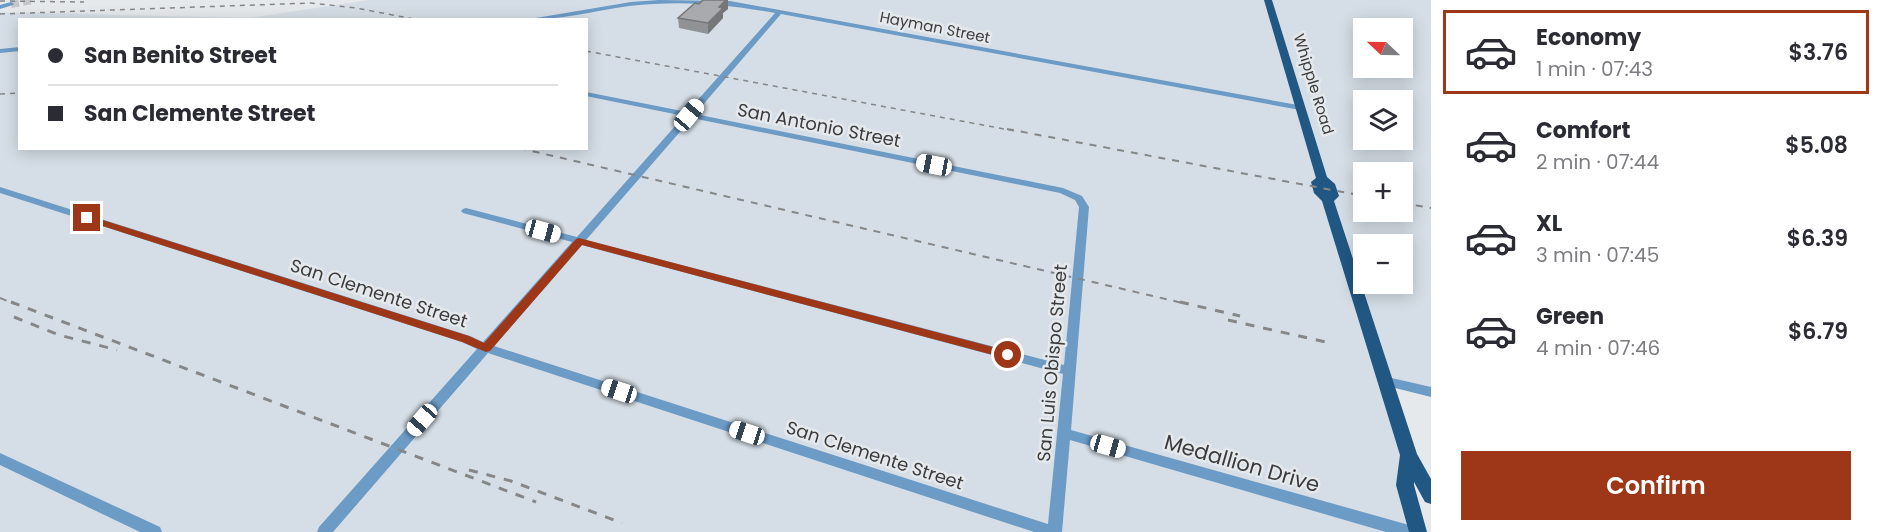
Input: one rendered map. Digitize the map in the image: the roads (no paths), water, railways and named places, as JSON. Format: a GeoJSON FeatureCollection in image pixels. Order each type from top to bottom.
{"type":"FeatureCollection","features":[{"type":"Feature","properties":{"kind":"main road","name":"Whipple Road"},"geometry":{"type":"LineString","coordinates":[[1268,0],[1322,179],[1317,182],[1318,187],[1320,193],[1328,200],[1409,455],[1431,496]]}},
{"type":"Feature","properties":{"kind":"main road","name":"Whipple Road"},"geometry":{"type":"LineString","coordinates":[[1409,455],[1405,485],[1419,532]]}},
{"type":"Feature","properties":{"kind":"street","name":"Hayman Street"},"geometry":{"type":"LineString","coordinates":[[540,18],[631,4],[684,0],[730,3],[1300,108]]}},
{"type":"Feature","properties":{"kind":"street"},"geometry":{"type":"LineString","coordinates":[[0,6],[11,4]]}},
{"type":"Feature","properties":{"kind":"street"},"geometry":{"type":"LineString","coordinates":[[324,532],[780,12]]}},
{"type":"Feature","properties":{"kind":"street"},"geometry":{"type":"LineString","coordinates":[[0,51],[18,49]]}},
{"type":"Feature","properties":{"kind":"street","name":"San Antonio Street"},"geometry":{"type":"LineString","coordinates":[[588,94],[1055,190],[1079,198]]}},
{"type":"Feature","properties":{"kind":"street","name":"San Clemente Street"},"geometry":{"type":"LineString","coordinates":[[0,190],[466,339],[486,348],[1054,532]]}},
{"type":"Feature","properties":{"kind":"street","name":"San Luis Obispo Street"},"geometry":{"type":"LineString","coordinates":[[1054,532],[1083,207],[1079,198]]}},
{"type":"Feature","properties":{"kind":"street"},"geometry":{"type":"LineString","coordinates":[[466,211],[1069,371]]}},
{"type":"Feature","properties":{"kind":"street"},"geometry":{"type":"LineString","coordinates":[[1387,382],[1431,392]]}},
{"type":"Feature","properties":{"kind":"street","name":"Medallion Drive"},"geometry":{"type":"LineString","coordinates":[[1064,433],[1409,532]]}},
{"type":"Feature","properties":{"kind":"street"},"geometry":{"type":"LineString","coordinates":[[0,459],[155,532]]}},
{"type":"Feature","properties":{"kind":"tunnel"},"geometry":{"type":"LineString","coordinates":[[11,4],[33,0]]}},
{"type":"Feature","properties":{"kind":"railway"},"geometry":{"type":"LineString","coordinates":[[0,1],[84,2]]}},
{"type":"Feature","properties":{"kind":"railway"},"geometry":{"type":"LineString","coordinates":[[0,14],[311,3],[356,8],[408,18]]}},
{"type":"Feature","properties":{"kind":"railway"},"geometry":{"type":"LineString","coordinates":[[588,51],[1015,131]]}},
{"type":"Feature","properties":{"kind":"railway"},"geometry":{"type":"LineString","coordinates":[[0,94],[18,93]]}},
{"type":"Feature","properties":{"kind":"railway"},"geometry":{"type":"LineString","coordinates":[[1007,129],[1353,194]]}},
{"type":"Feature","properties":{"kind":"railway"},"geometry":{"type":"LineString","coordinates":[[528,150],[1187,304]]}},
{"type":"Feature","properties":{"kind":"railway"},"geometry":{"type":"LineString","coordinates":[[1413,205],[1431,208]]}},
{"type":"Feature","properties":{"kind":"railway"},"geometry":{"type":"LineString","coordinates":[[0,298],[15,304]]}},
{"type":"Feature","properties":{"kind":"railway"},"geometry":{"type":"LineString","coordinates":[[11,302],[536,502]]}},
{"type":"Feature","properties":{"kind":"railway"},"geometry":{"type":"LineString","coordinates":[[1180,302],[1240,316]]}},
{"type":"Feature","properties":{"kind":"railway"},"geometry":{"type":"LineString","coordinates":[[14,317],[59,335],[117,350]]}},
{"type":"Feature","properties":{"kind":"railway"},"geometry":{"type":"LineString","coordinates":[[1228,320],[1330,343]]}},
{"type":"Feature","properties":{"kind":"railway"},"geometry":{"type":"LineString","coordinates":[[469,470],[511,481],[622,523]]}}]}
